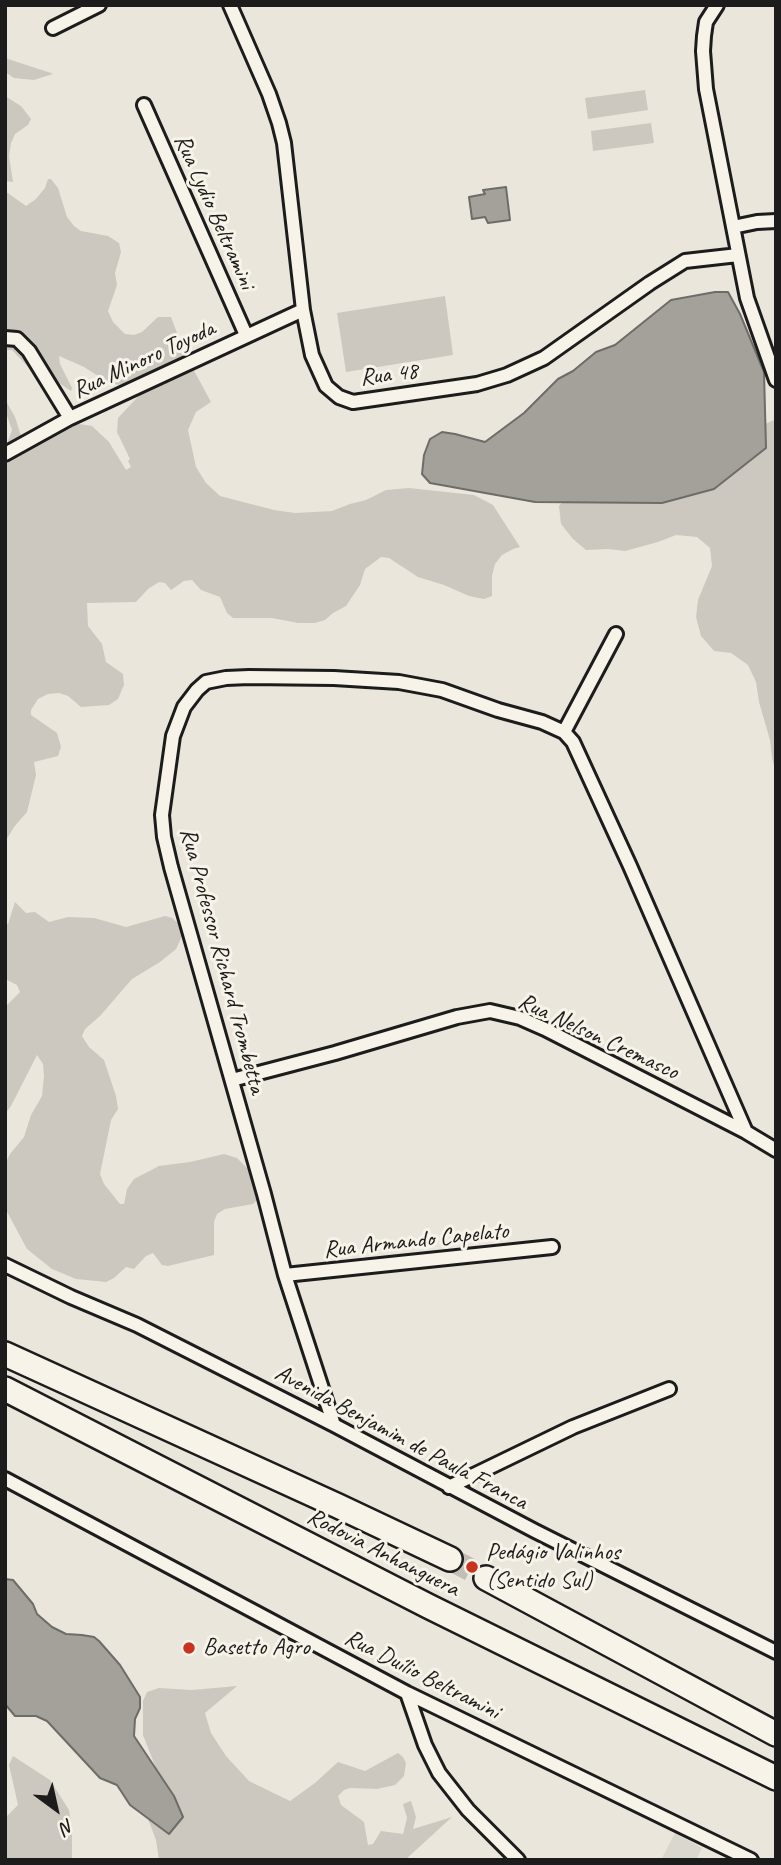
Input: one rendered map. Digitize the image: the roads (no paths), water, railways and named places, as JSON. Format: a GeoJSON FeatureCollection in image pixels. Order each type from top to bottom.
{"type":"FeatureCollection","features":[{"type":"Feature","properties":{"kind":"highway","name":"Rodovia Anhanguera"},"geometry":{"type":"LineString","coordinates":[[5,1354],[450,1559]]}},
{"type":"Feature","properties":{"kind":"highway","name":"Rodovia Anhanguera"},"geometry":{"type":"LineString","coordinates":[[5,1389],[428,1606],[776,1778]]}},
{"type":"Feature","properties":{"kind":"highway","name":"Rodovia Anhanguera"},"geometry":{"type":"LineString","coordinates":[[486,1578],[776,1734]]}},
{"type":"Feature","properties":{"kind":"street"},"geometry":{"type":"LineString","coordinates":[[53,28],[99,5]]}},
{"type":"Feature","properties":{"kind":"street","name":"Rua 48"},"geometry":{"type":"LineString","coordinates":[[230,5],[275,109],[281,133],[303,310],[312,355],[327,386],[339,397],[353,401],[366,400],[477,384],[507,375],[544,358],[685,261],[738,255]]}},
{"type":"Feature","properties":{"kind":"street"},"geometry":{"type":"LineString","coordinates":[[717,5],[706,22],[703,51],[706,89],[747,298],[776,380]]}},
{"type":"Feature","properties":{"kind":"street","name":"Rua Lydio Beltramini"},"geometry":{"type":"LineString","coordinates":[[144,105],[246,335]]}},
{"type":"Feature","properties":{"kind":"street"},"geometry":{"type":"LineString","coordinates":[[733,227],[776,221]]}},
{"type":"Feature","properties":{"kind":"street","name":"Rua Minoro Toyoda"},"geometry":{"type":"LineString","coordinates":[[5,454],[71,418],[303,310]]}},
{"type":"Feature","properties":{"kind":"street"},"geometry":{"type":"LineString","coordinates":[[5,338],[17,339],[29,351],[71,418]]}},
{"type":"Feature","properties":{"kind":"street"},"geometry":{"type":"LineString","coordinates":[[615,634],[564,732],[573,742],[630,866],[746,1132]]}},
{"type":"Feature","properties":{"kind":"street","name":"Rua Professor Richard Trombetta"},"geometry":{"type":"LineString","coordinates":[[334,1425],[285,1275],[171,867],[162,815],[173,736],[184,707],[206,682],[249,677],[399,682],[442,690],[564,732]]}},
{"type":"Feature","properties":{"kind":"street","name":"Rua Nelson Cremasco"},"geometry":{"type":"LineString","coordinates":[[232,1080],[457,1017],[490,1011],[520,1018],[545,1029],[776,1150]]}},
{"type":"Feature","properties":{"kind":"street","name":"Rua Armando Capelato"},"geometry":{"type":"LineString","coordinates":[[285,1275],[552,1247]]}},
{"type":"Feature","properties":{"kind":"street","name":"Avenida Benjamim de Paula Franca"},"geometry":{"type":"LineString","coordinates":[[5,1265],[137,1325],[776,1652]]}},
{"type":"Feature","properties":{"kind":"street"},"geometry":{"type":"LineString","coordinates":[[449,1487],[573,1427],[669,1389]]}},
{"type":"Feature","properties":{"kind":"street","name":"Rua Duílio Beltramini"},"geometry":{"type":"LineString","coordinates":[[5,1479],[407,1693],[751,1860]]}},
{"type":"Feature","properties":{"kind":"street"},"geometry":{"type":"LineString","coordinates":[[407,1693],[425,1745],[439,1773],[468,1810],[518,1860]]}},
{"type":"Feature","properties":{"kind":"tunnel"},"geometry":{"type":"LineString","coordinates":[[450,1559],[486,1578]]}},
{"type":"Feature","properties":{"kind":"place","name":"Pedágio Valinhos (Sentido Sul)"},"geometry":{"type":"Point","coordinates":[472,1567]}},
{"type":"Feature","properties":{"kind":"place","name":"Basetto Agro"},"geometry":{"type":"Point","coordinates":[189,1648]}}]}
